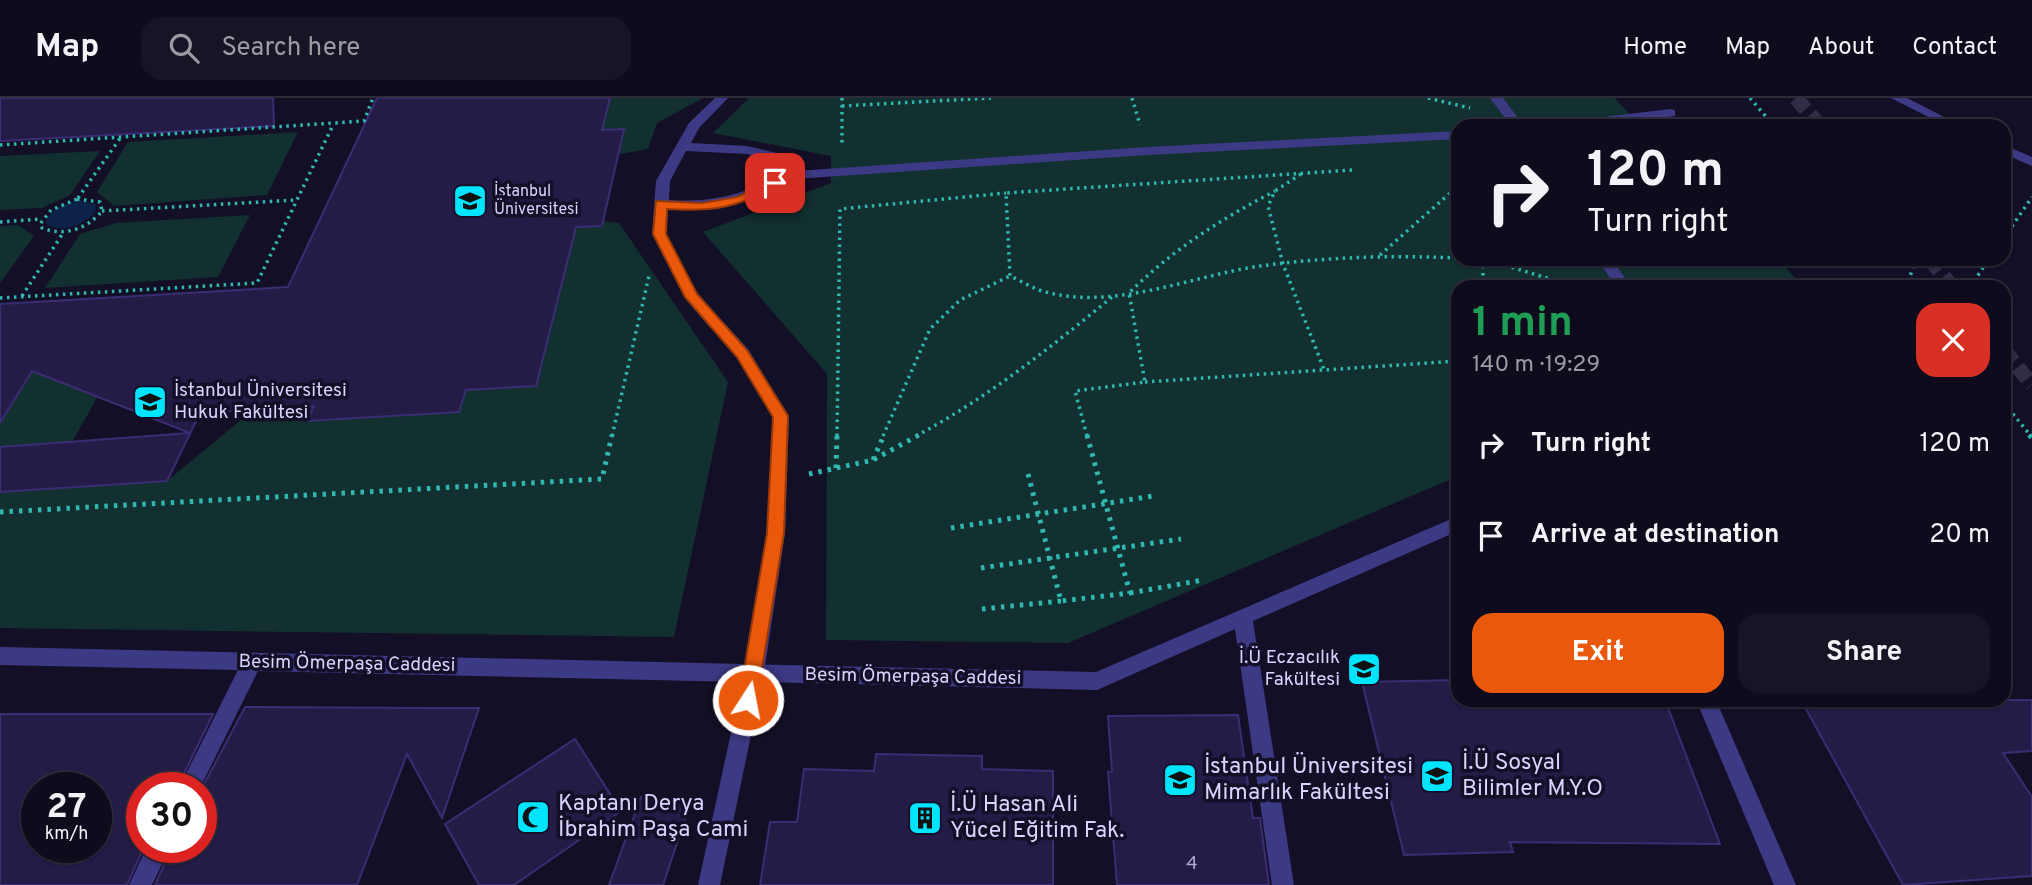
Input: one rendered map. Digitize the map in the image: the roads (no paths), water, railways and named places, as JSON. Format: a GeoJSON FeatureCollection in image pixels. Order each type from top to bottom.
{"type":"FeatureCollection","features":[{"type":"Feature","properties":{"kind":"street"},"geometry":{"type":"LineString","coordinates":[[709,885],[754,673],[776,533],[781,416],[742,353],[692,297],[659,234],[663,181],[694,126],[722,98]]}},
{"type":"Feature","properties":{"kind":"street"},"geometry":{"type":"LineString","coordinates":[[1496,98],[1512,119]]}},
{"type":"Feature","properties":{"kind":"street"},"geometry":{"type":"LineString","coordinates":[[1897,98],[1941,119]]}},
{"type":"Feature","properties":{"kind":"street"},"geometry":{"type":"LineString","coordinates":[[1620,119],[1670,113]]}},
{"type":"Feature","properties":{"kind":"street"},"geometry":{"type":"LineString","coordinates":[[661,204],[702,207],[741,200],[792,175],[1147,151],[1451,135]]}},
{"type":"Feature","properties":{"kind":"street"},"geometry":{"type":"LineString","coordinates":[[682,147],[747,150],[780,158],[792,175]]}},
{"type":"Feature","properties":{"kind":"street"},"geometry":{"type":"LineString","coordinates":[[2011,152],[2032,162]]}},
{"type":"Feature","properties":{"kind":"street","name":"Besim Ömerpaşa Caddesi"},"geometry":{"type":"LineString","coordinates":[[0,656],[1097,681],[1451,526]]}},
{"type":"Feature","properties":{"kind":"street"},"geometry":{"type":"LineString","coordinates":[[1243,617],[1283,885]]}},
{"type":"Feature","properties":{"kind":"street"},"geometry":{"type":"LineString","coordinates":[[197,772],[252,662]]}},
{"type":"Feature","properties":{"kind":"street"},"geometry":{"type":"LineString","coordinates":[[1709,707],[1785,885]]}},
{"type":"Feature","properties":{"kind":"street"},"geometry":{"type":"LineString","coordinates":[[140,885],[151,863]]}},
{"type":"Feature","properties":{"kind":"water"},"geometry":{"type":"Polygon","coordinates":[[[79,200],[96,204],[95,213],[85,221],[67,228],[48,225],[48,217],[55,210],[79,200]]]}},
{"type":"Feature","properties":{"kind":"tunnel"},"geometry":{"type":"LineString","coordinates":[[1796,98],[1814,119]]}},
{"type":"Feature","properties":{"kind":"tunnel"},"geometry":{"type":"LineString","coordinates":[[1936,266],[1946,280]]}},
{"type":"Feature","properties":{"kind":"tunnel"},"geometry":{"type":"LineString","coordinates":[[2011,359],[2032,385]]}},
{"type":"Feature","properties":{"kind":"place","name":"İstanbul Üniversitesi"},"geometry":{"type":"Point","coordinates":[470,201]}},
{"type":"Feature","properties":{"kind":"place","name":"İstanbul Üniversitesi Hukuk Fakültesi"},"geometry":{"type":"Point","coordinates":[150,402]}},
{"type":"Feature","properties":{"kind":"place","name":"İ.Ü Eczacılık Fakültesi"},"geometry":{"type":"Point","coordinates":[1364,669]}},
{"type":"Feature","properties":{"kind":"place","name":"İ.Ü Sosyal Bilimler M.Y.O"},"geometry":{"type":"Point","coordinates":[1437,776]}},
{"type":"Feature","properties":{"kind":"place","name":"İstanbul Üniversitesi Mimarlık Fakültesi"},"geometry":{"type":"Point","coordinates":[1180,780]}},
{"type":"Feature","properties":{"kind":"place","name":"Kaptanı Derya İbrahim Paşa Cami"},"geometry":{"type":"Point","coordinates":[533,817]}},
{"type":"Feature","properties":{"kind":"place","name":"İ.Ü Hasan Ali Yücel Eğitim Fak."},"geometry":{"type":"Point","coordinates":[925,818]}}]}
